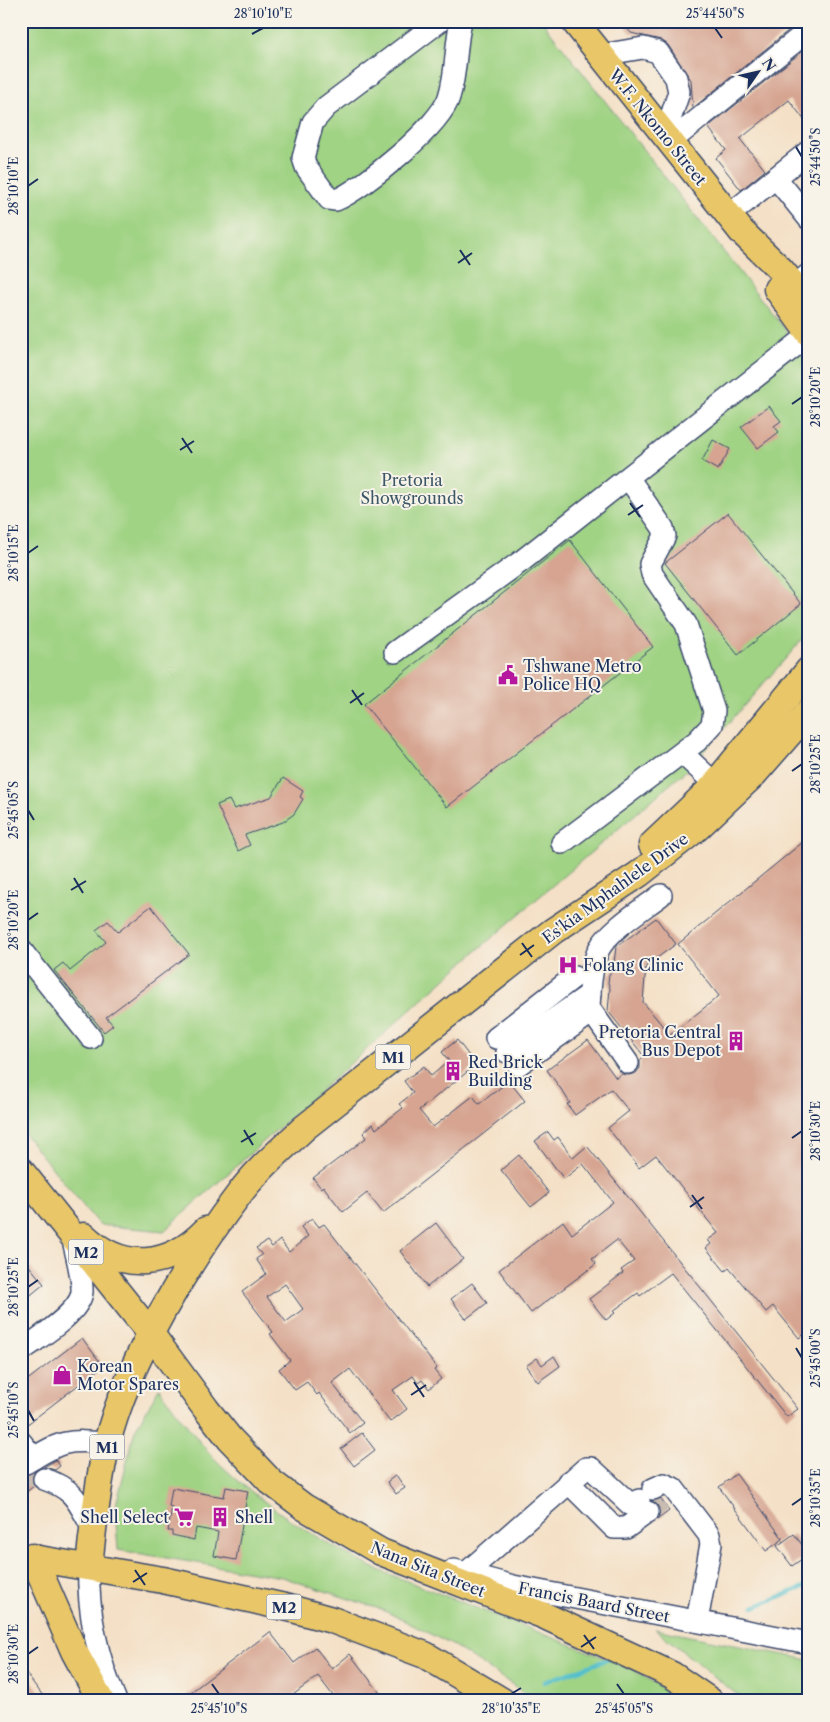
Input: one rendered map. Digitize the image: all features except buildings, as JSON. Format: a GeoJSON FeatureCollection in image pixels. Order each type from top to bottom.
{"type":"FeatureCollection","features":[{"type":"Feature","properties":{"kind":"main road","name":"W.F. Nkomo Street"},"geometry":{"type":"LineString","coordinates":[[574,21],[735,223],[781,270],[804,288]]}},
{"type":"Feature","properties":{"kind":"main road","name":"W.F. Nkomo Street"},"geometry":{"type":"LineString","coordinates":[[735,223],[772,282],[809,334]]}},
{"type":"Feature","properties":{"kind":"main road","name":"M1"},"geometry":{"type":"LineString","coordinates":[[553,931],[653,844],[715,784],[809,670]]}},
{"type":"Feature","properties":{"kind":"main road","name":"Es'kia Mphahlele Drive"},"geometry":{"type":"LineString","coordinates":[[89,1567],[93,1529],[108,1443],[124,1392],[172,1294],[240,1192],[265,1164],[304,1128],[553,931],[639,874],[697,828],[754,774],[809,710]]}},
{"type":"Feature","properties":{"kind":"main road","name":"M2"},"geometry":{"type":"LineString","coordinates":[[21,1171],[151,1334]]}},
{"type":"Feature","properties":{"kind":"main road"},"geometry":{"type":"LineString","coordinates":[[37,1191],[99,1250],[118,1259],[139,1261],[158,1259],[189,1244],[204,1232],[240,1192]]}},
{"type":"Feature","properties":{"kind":"main road","name":"Nana Sita Street"},"geometry":{"type":"LineString","coordinates":[[151,1334],[218,1424],[271,1482],[304,1506],[381,1552],[545,1616],[672,1675],[710,1701]]}},
{"type":"Feature","properties":{"kind":"main road"},"geometry":{"type":"LineString","coordinates":[[25,1555],[101,1701]]}},
{"type":"Feature","properties":{"kind":"main road","name":"M2"},"geometry":{"type":"LineString","coordinates":[[25,1555],[252,1600],[332,1620],[425,1655],[502,1701]]}},
{"type":"Feature","properties":{"kind":"street"},"geometry":{"type":"LineString","coordinates":[[440,21],[326,107],[313,122],[303,158],[306,167],[329,199],[336,200],[361,187],[438,119],[449,97],[461,21]]}},
{"type":"Feature","properties":{"kind":"street"},"geometry":{"type":"LineString","coordinates":[[668,138],[809,30]]}},
{"type":"Feature","properties":{"kind":"street"},"geometry":{"type":"LineString","coordinates":[[601,55],[643,48],[658,52],[676,78],[679,92],[668,138]]}},
{"type":"Feature","properties":{"kind":"street"},"geometry":{"type":"LineString","coordinates":[[735,223],[776,178],[809,151]]}},
{"type":"Feature","properties":{"kind":"street"},"geometry":{"type":"LineString","coordinates":[[776,178],[809,219]]}},
{"type":"Feature","properties":{"kind":"street"},"geometry":{"type":"LineString","coordinates":[[395,652],[523,560],[629,479],[809,334]]}},
{"type":"Feature","properties":{"kind":"street"},"geometry":{"type":"LineString","coordinates":[[562,843],[682,753],[712,725],[714,711],[686,624],[652,574],[650,564],[664,536],[663,528],[629,479]]}},
{"type":"Feature","properties":{"kind":"street"},"geometry":{"type":"LineString","coordinates":[[682,753],[715,784]]}},
{"type":"Feature","properties":{"kind":"street"},"geometry":{"type":"LineString","coordinates":[[628,1062],[591,1003],[600,948],[611,935],[661,895]]}},
{"type":"Feature","properties":{"kind":"street"},"geometry":{"type":"LineString","coordinates":[[21,950],[91,1038]]}},
{"type":"Feature","properties":{"kind":"street"},"geometry":{"type":"LineString","coordinates":[[574,977],[507,1052],[591,1003]]}},
{"type":"Feature","properties":{"kind":"street"},"geometry":{"type":"LineString","coordinates":[[21,1351],[70,1313],[80,1300],[82,1291],[72,1234]]}},
{"type":"Feature","properties":{"kind":"street"},"geometry":{"type":"LineString","coordinates":[[32,1453],[70,1440],[108,1443]]}},
{"type":"Feature","properties":{"kind":"street"},"geometry":{"type":"LineString","coordinates":[[466,1573],[581,1471],[591,1468],[631,1505],[656,1499],[705,1527],[711,1544],[696,1621]]}},
{"type":"Feature","properties":{"kind":"street"},"geometry":{"type":"LineString","coordinates":[[54,1482],[75,1497],[93,1529]]}},
{"type":"Feature","properties":{"kind":"street"},"geometry":{"type":"LineString","coordinates":[[568,1482],[614,1528],[626,1528],[656,1499]]}},
{"type":"Feature","properties":{"kind":"street","name":"Francis Baard Street"},"geometry":{"type":"LineString","coordinates":[[381,1552],[513,1586],[809,1643]]}},
{"type":"Feature","properties":{"kind":"street"},"geometry":{"type":"LineString","coordinates":[[89,1567],[88,1585],[97,1643],[104,1670],[116,1701]]}},
{"type":"Feature","properties":{"kind":"green space","name":"Pretoria Showgrounds"},"geometry":{"type":"Polygon","coordinates":[[[21,21],[542,21],[809,360],[809,632],[689,768],[466,960],[164,1231],[99,1225],[21,1130],[21,21]]]}},
{"type":"Feature","properties":{"kind":"green space"},"geometry":{"type":"Polygon","coordinates":[[[159,1388],[213,1457],[229,1473],[268,1504],[312,1534],[376,1569],[631,1668],[682,1701],[537,1701],[454,1646],[383,1610],[282,1577],[118,1550],[115,1509],[135,1430],[159,1388]]]}},
{"type":"Feature","properties":{"kind":"green space"},"geometry":{"type":"Polygon","coordinates":[[[655,1629],[809,1660],[809,1701],[745,1701],[655,1629]]]}},
{"type":"Feature","properties":{"kind":"waterway"},"geometry":{"type":"LineString","coordinates":[[754,1607],[809,1585]]}},
{"type":"Feature","properties":{"kind":"waterway"},"geometry":{"type":"LineString","coordinates":[[544,1682],[609,1659]]}},
{"type":"Feature","properties":{"kind":"tunnel"},"geometry":{"type":"LineString","coordinates":[[21,1473],[44,1479]]}},
{"type":"Feature","properties":{"kind":"tunnel"},"geometry":{"type":"LineString","coordinates":[[648,1512],[662,1501]]}},
{"type":"Feature","properties":{"kind":"place","name":"Tshwane Metro Police HQ"},"geometry":{"type":"Point","coordinates":[508,675]}},
{"type":"Feature","properties":{"kind":"place","name":"Folang Clinic"},"geometry":{"type":"Point","coordinates":[568,965]}},
{"type":"Feature","properties":{"kind":"place","name":"Pretoria Central Bus Depot"},"geometry":{"type":"Point","coordinates":[736,1041]}},
{"type":"Feature","properties":{"kind":"place","name":"Red Brick Building"},"geometry":{"type":"Point","coordinates":[453,1071]}},
{"type":"Feature","properties":{"kind":"place","name":"Korean Motor Spares"},"geometry":{"type":"Point","coordinates":[62,1375]}},
{"type":"Feature","properties":{"kind":"place","name":"Shell Select"},"geometry":{"type":"Point","coordinates":[184,1517]}},
{"type":"Feature","properties":{"kind":"place","name":"Shell"},"geometry":{"type":"Point","coordinates":[220,1517]}}]}
